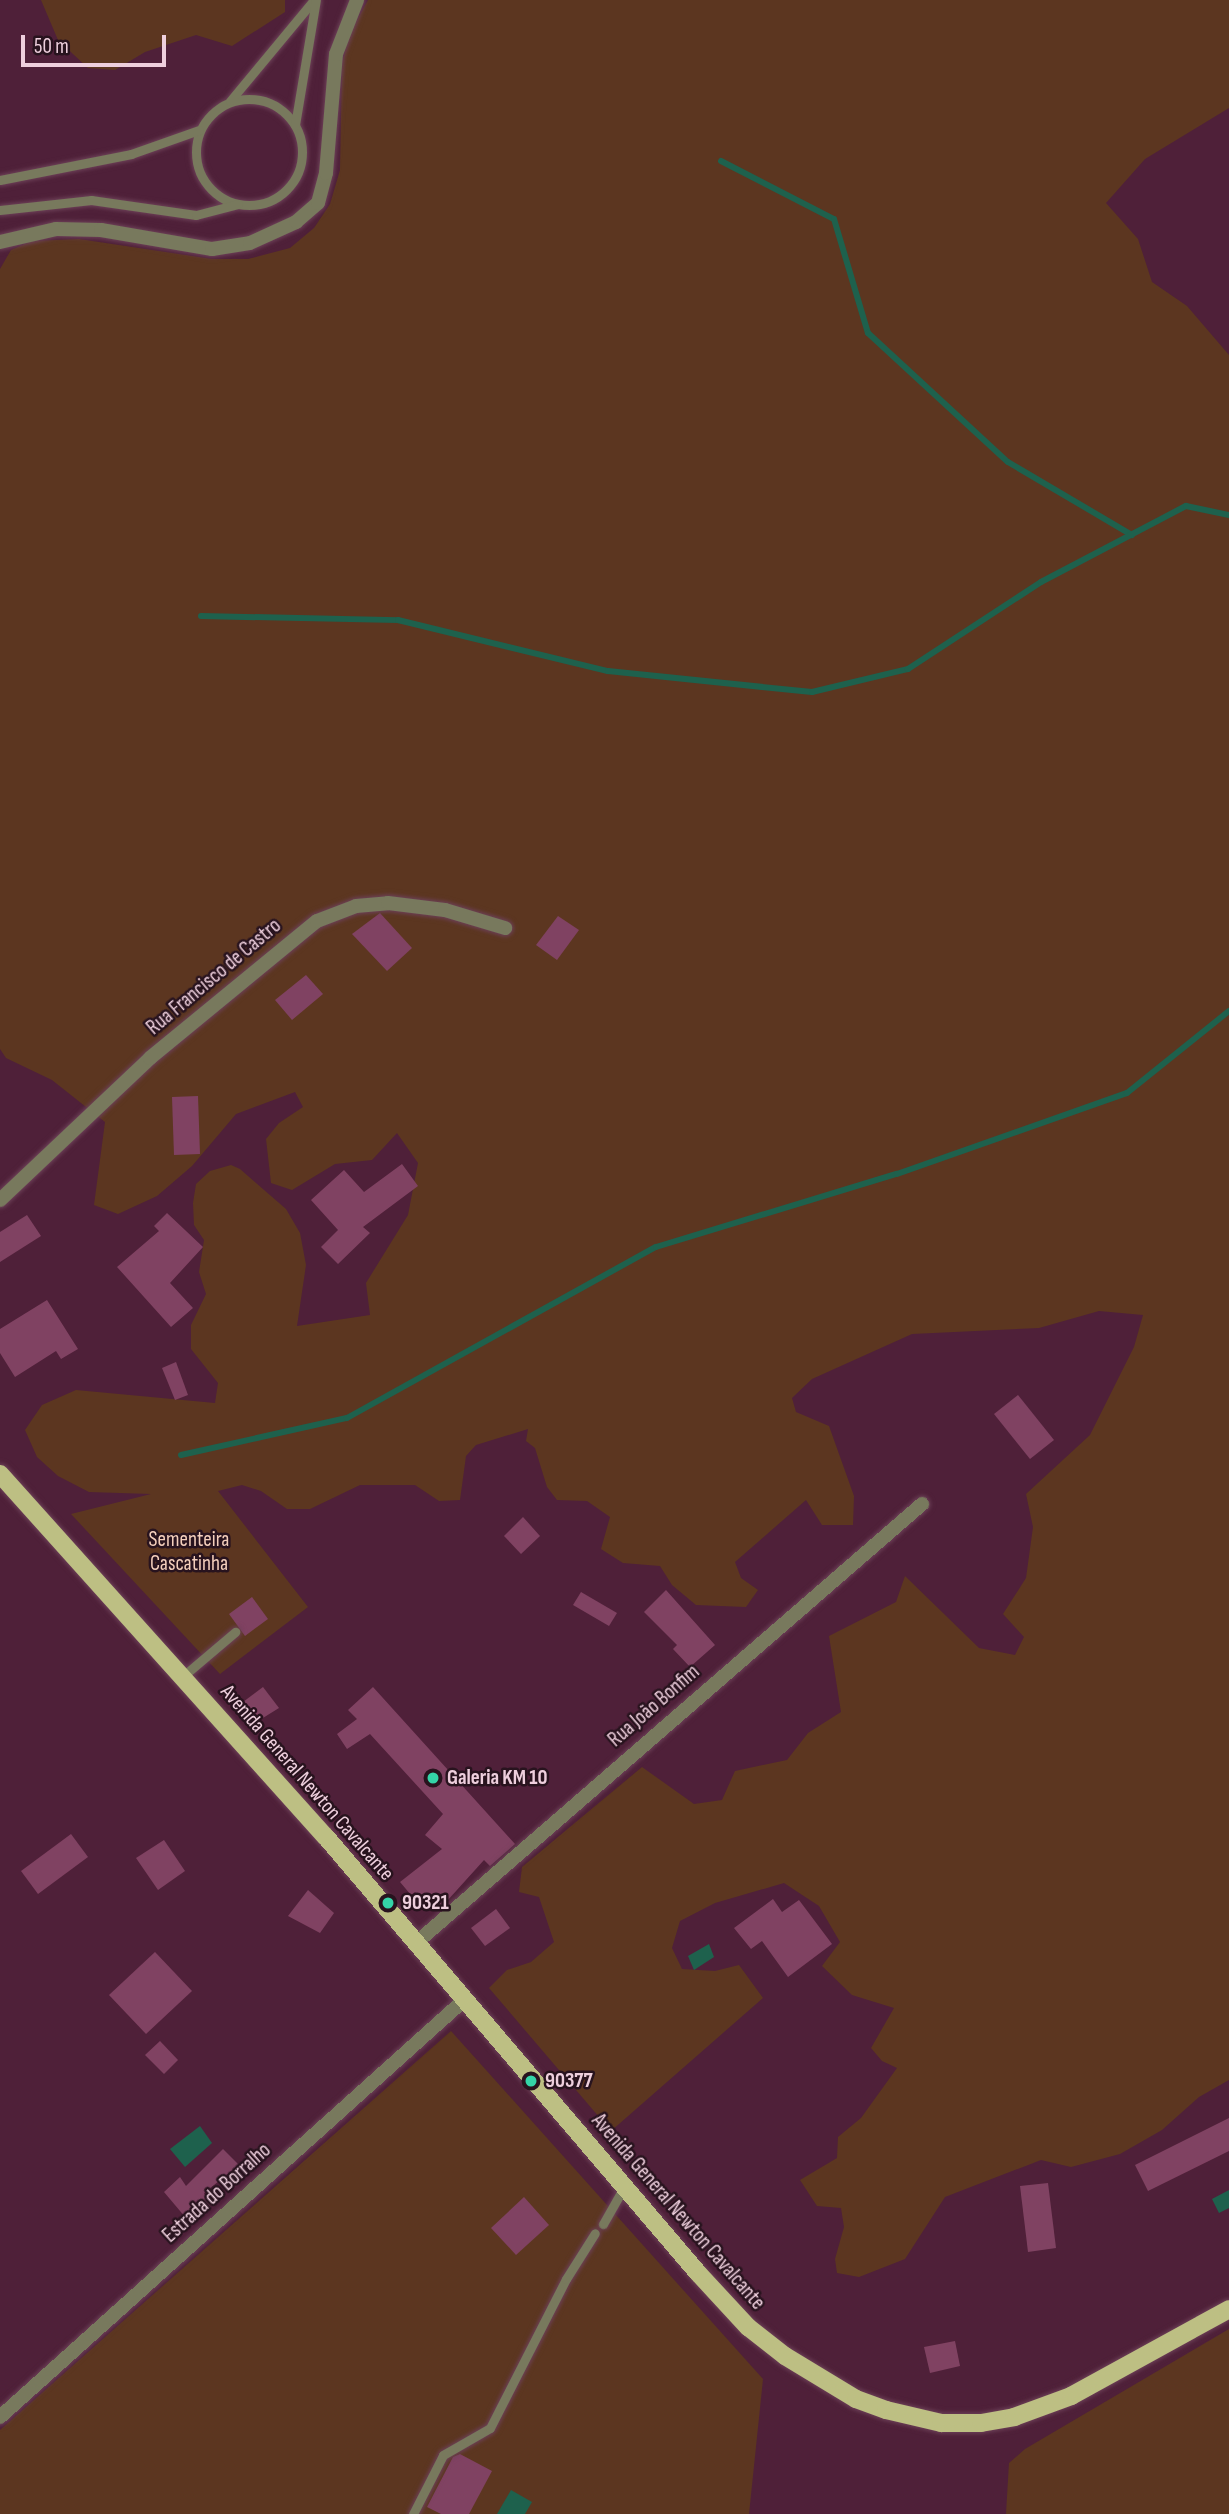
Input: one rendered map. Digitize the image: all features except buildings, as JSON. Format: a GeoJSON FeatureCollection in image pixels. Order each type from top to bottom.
{"type":"FeatureCollection","features":[{"type":"Feature","properties":{"kind":"main road","name":"Avenida General Newton Cavalcante"},"geometry":{"type":"LineString","coordinates":[[0,1474],[416,1943],[463,2001],[748,2327],[856,2399],[914,2419],[981,2423],[1014,2417],[1070,2396],[1229,2309]]}},
{"type":"Feature","properties":{"kind":"street"},"geometry":{"type":"LineString","coordinates":[[0,242],[56,229],[101,230],[212,248],[250,243],[296,222],[318,203],[326,173],[336,54],[357,0]]}},
{"type":"Feature","properties":{"kind":"street","name":"Rua Francisco de Castro"},"geometry":{"type":"LineString","coordinates":[[0,1200],[150,1058],[317,921],[356,906],[388,903],[444,910],[505,928]]}},
{"type":"Feature","properties":{"kind":"street","name":"Rua João Bonfim"},"geometry":{"type":"LineString","coordinates":[[416,1943],[922,1504]]}},
{"type":"Feature","properties":{"kind":"street","name":"Estrada do Borralho"},"geometry":{"type":"LineString","coordinates":[[0,2417],[463,2001]]}},
{"type":"Feature","properties":{"kind":"lane"},"geometry":{"type":"LineString","coordinates":[[238,204],[216,194],[201,176],[194,153],[199,130],[212,112],[230,101],[315,0]]}},
{"type":"Feature","properties":{"kind":"lane"},"geometry":{"type":"LineString","coordinates":[[0,210],[91,200],[196,215],[238,204],[272,200],[292,182],[302,158],[295,125],[315,0]]}},
{"type":"Feature","properties":{"kind":"lane"},"geometry":{"type":"LineString","coordinates":[[230,101],[255,98],[278,107],[295,125]]}},
{"type":"Feature","properties":{"kind":"lane"},"geometry":{"type":"LineString","coordinates":[[0,180],[131,154],[199,130]]}},
{"type":"Feature","properties":{"kind":"lane"},"geometry":{"type":"LineString","coordinates":[[182,1677],[235,1632]]}},
{"type":"Feature","properties":{"kind":"lane"},"geometry":{"type":"LineString","coordinates":[[603,2224],[624,2187]]}},
{"type":"Feature","properties":{"kind":"lane"},"geometry":{"type":"LineString","coordinates":[[413,2514],[443,2455],[491,2428],[566,2279],[595,2233]]}},
{"type":"Feature","properties":{"kind":"green space"},"geometry":{"type":"Polygon","coordinates":[[[41,0],[285,0],[285,12],[232,46],[196,35],[145,52],[115,70],[88,68],[58,40],[41,0]]]}},
{"type":"Feature","properties":{"kind":"green space","name":"Sementeira Cascatinha"},"geometry":{"type":"Polygon","coordinates":[[[368,0],[1229,0],[1229,108],[1145,159],[1106,203],[1138,239],[1152,282],[1187,306],[1229,355],[1229,2080],[1199,2097],[1162,2130],[1120,2154],[1071,2167],[1041,2160],[945,2197],[905,2259],[859,2277],[837,2273],[835,2259],[844,2227],[841,2208],[817,2206],[800,2180],[837,2158],[838,2137],[861,2118],[897,2068],[882,2061],[871,2048],[894,2008],[852,1995],[822,1966],[840,1942],[819,1906],[784,1883],[715,1903],[680,1921],[672,1948],[682,1969],[715,1971],[739,1965],[763,1998],[611,2131],[489,1988],[507,1970],[531,1962],[554,1942],[539,1897],[519,1892],[522,1867],[642,1767],[694,1804],[722,1800],[735,1771],[787,1760],[808,1733],[841,1712],[829,1636],[896,1602],[905,1576],[979,1648],[1015,1655],[1024,1637],[1003,1614],[1026,1578],[1033,1527],[1026,1494],[1090,1435],[1134,1347],[1143,1315],[1099,1311],[1039,1328],[912,1334],[812,1379],[792,1398],[796,1412],[829,1426],[854,1496],[853,1525],[822,1525],[806,1500],[735,1562],[741,1578],[758,1590],[746,1607],[696,1605],[672,1585],[660,1566],[623,1563],[601,1549],[610,1517],[587,1501],[557,1500],[547,1487],[535,1448],[526,1441],[528,1429],[476,1445],[466,1456],[460,1500],[439,1501],[415,1485],[360,1485],[310,1509],[287,1509],[261,1491],[242,1485],[218,1491],[308,1607],[220,1674],[71,1514],[151,1494],[89,1492],[58,1476],[37,1457],[25,1430],[42,1405],[76,1390],[215,1403],[218,1383],[191,1349],[191,1325],[206,1294],[199,1272],[204,1240],[194,1225],[193,1203],[196,1184],[210,1171],[231,1165],[240,1169],[286,1209],[300,1233],[306,1265],[297,1326],[370,1315],[366,1283],[408,1215],[418,1163],[397,1133],[372,1160],[335,1164],[292,1190],[271,1183],[266,1139],[279,1123],[303,1107],[295,1092],[236,1114],[192,1166],[157,1196],[118,1214],[94,1205],[105,1122],[52,1080],[6,1058],[0,1049],[0,269],[11,250],[32,241],[79,239],[212,259],[248,259],[290,248],[314,228],[330,204],[340,170],[342,65],[349,35],[368,0]]]}},
{"type":"Feature","properties":{"kind":"green space"},"geometry":{"type":"Polygon","coordinates":[[[451,2031],[763,2379],[749,2514],[0,2514],[0,2430],[451,2031]]]}},
{"type":"Feature","properties":{"kind":"green space"},"geometry":{"type":"Polygon","coordinates":[[[1229,2329],[1229,2514],[1006,2514],[1009,2463],[1025,2449],[1229,2329]]]}},
{"type":"Feature","properties":{"kind":"shaded area"},"geometry":{"type":"Polygon","coordinates":[[[709,1944],[714,1957],[694,1970],[688,1956],[709,1944]]]}},
{"type":"Feature","properties":{"kind":"shaded area"},"geometry":{"type":"Polygon","coordinates":[[[200,2126],[212,2143],[185,2167],[170,2149],[200,2126]]]}},
{"type":"Feature","properties":{"kind":"shaded area"},"geometry":{"type":"Polygon","coordinates":[[[1229,2190],[1229,2208],[1219,2213],[1212,2199],[1229,2190]]]}},
{"type":"Feature","properties":{"kind":"shaded area"},"geometry":{"type":"Polygon","coordinates":[[[511,2490],[532,2502],[525,2514],[497,2514],[511,2490]]]}},
{"type":"Feature","properties":{"kind":"waterway"},"geometry":{"type":"LineString","coordinates":[[721,161],[834,219],[868,333],[1008,462],[1132,535]]}},
{"type":"Feature","properties":{"kind":"waterway"},"geometry":{"type":"LineString","coordinates":[[201,616],[398,620],[608,671],[812,692],[908,669],[1041,582],[1186,506],[1229,515]]}},
{"type":"Feature","properties":{"kind":"waterway"},"geometry":{"type":"LineString","coordinates":[[181,1455],[347,1418],[656,1247],[897,1174],[1127,1093],[1229,1011]]}},
{"type":"Feature","properties":{"kind":"place","name":"Galeria KM 10"},"geometry":{"type":"Point","coordinates":[433,1778]}},
{"type":"Feature","properties":{"kind":"place","name":"90321"},"geometry":{"type":"Point","coordinates":[388,1903]}},
{"type":"Feature","properties":{"kind":"place","name":"90377"},"geometry":{"type":"Point","coordinates":[531,2081]}}]}
